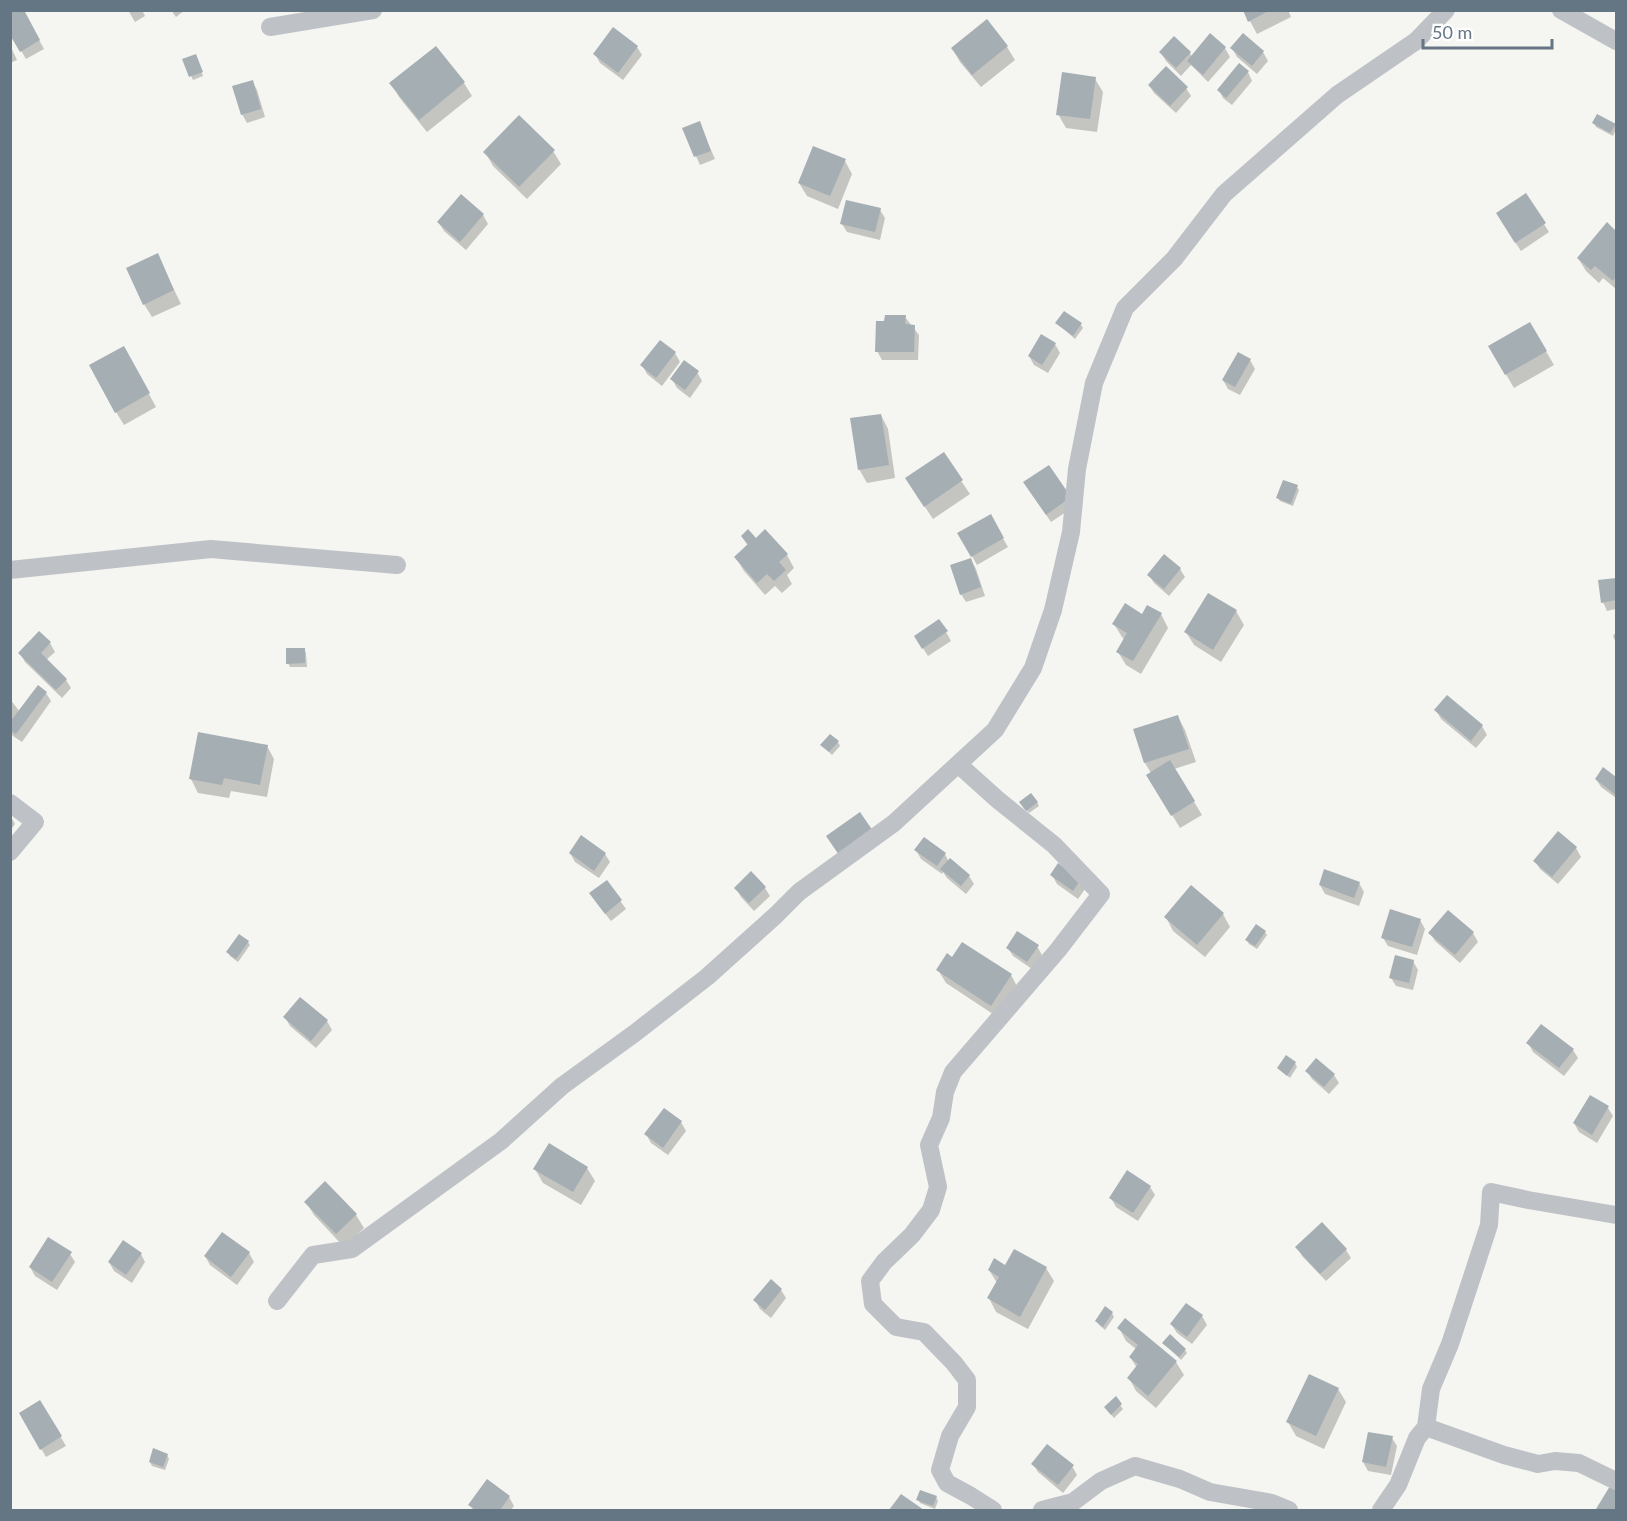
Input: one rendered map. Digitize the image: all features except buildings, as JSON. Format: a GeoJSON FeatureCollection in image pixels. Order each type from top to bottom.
{"type":"FeatureCollection","features":[{"type":"Feature","properties":{"kind":"street"},"geometry":{"type":"LineString","coordinates":[[270,27],[373,10]]}},
{"type":"Feature","properties":{"kind":"street"},"geometry":{"type":"LineString","coordinates":[[277,1301],[313,1255],[352,1249],[501,1141],[562,1086],[707,977],[799,892],[894,823],[995,730],[1033,668],[1053,610],[1071,532],[1077,470],[1094,383],[1125,308],[1174,259],[1224,194],[1337,95],[1416,40],[1446,10]]}},
{"type":"Feature","properties":{"kind":"street"},"geometry":{"type":"LineString","coordinates":[[1561,10],[1617,41]]}},
{"type":"Feature","properties":{"kind":"street"},"geometry":{"type":"LineString","coordinates":[[10,570],[211,549],[397,565]]}},
{"type":"Feature","properties":{"kind":"street"},"geometry":{"type":"LineString","coordinates":[[958,764],[1054,845],[1101,894],[1058,950],[953,1072],[945,1092],[940,1118],[929,1145],[939,1186],[931,1210],[912,1235],[884,1262],[870,1281],[873,1304],[880,1312],[896,1327],[924,1332],[967,1380],[967,1407],[951,1436],[939,1470],[947,1483],[993,1510]]}},
{"type":"Feature","properties":{"kind":"street"},"geometry":{"type":"LineString","coordinates":[[10,803],[35,822],[10,852]]}},
{"type":"Feature","properties":{"kind":"street"},"geometry":{"type":"LineString","coordinates":[[1381,1510],[1398,1485],[1417,1438],[1426,1427],[1431,1389],[1450,1344],[1489,1225],[1491,1192],[1617,1215]]}},
{"type":"Feature","properties":{"kind":"street"},"geometry":{"type":"LineString","coordinates":[[1426,1427],[1495,1452],[1538,1464],[1556,1461],[1580,1463],[1617,1481]]}},
{"type":"Feature","properties":{"kind":"street"},"geometry":{"type":"LineString","coordinates":[[1042,1510],[1073,1502],[1101,1481],[1134,1466],[1180,1479],[1210,1492],[1272,1503],[1288,1510]]}}]}
